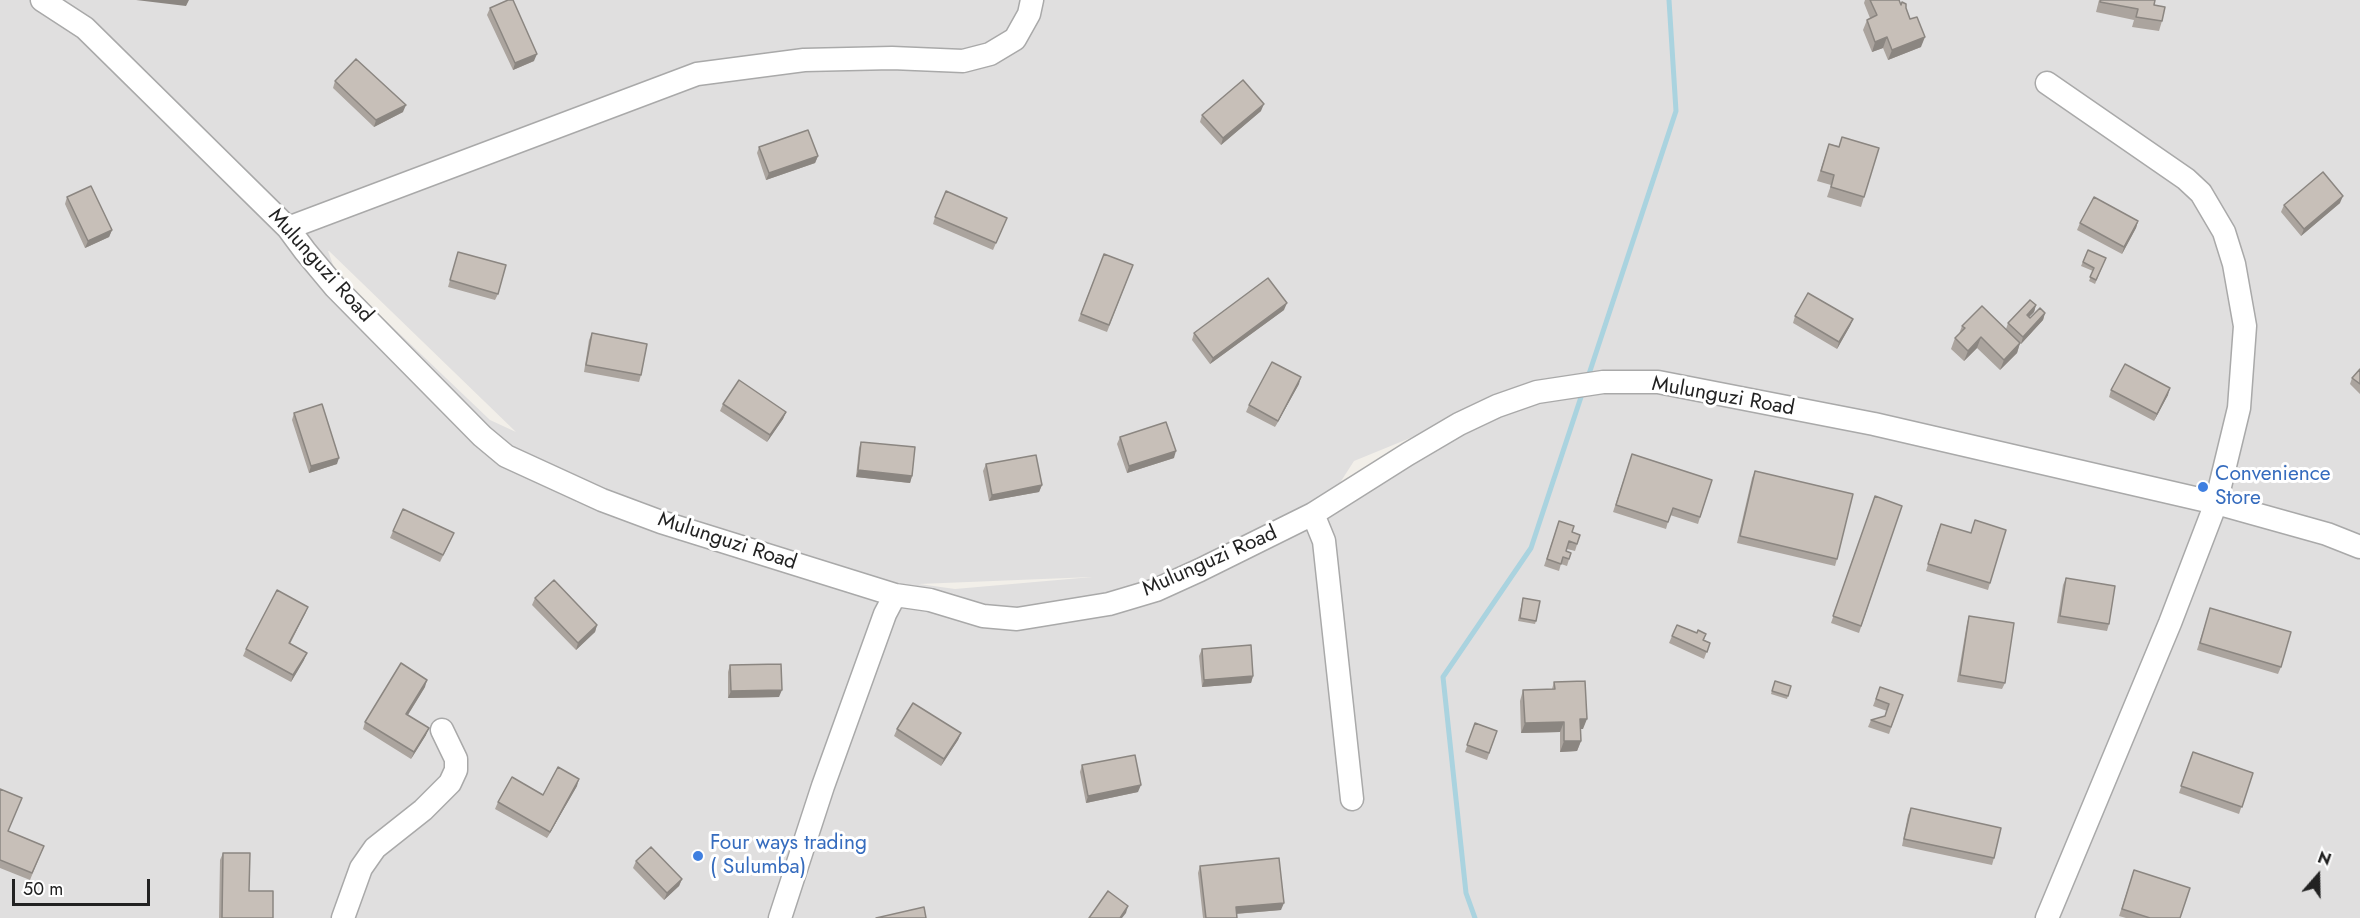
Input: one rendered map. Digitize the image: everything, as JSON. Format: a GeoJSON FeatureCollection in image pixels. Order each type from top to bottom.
{"type":"FeatureCollection","features":[{"type":"Feature","properties":{"kind":"street","name":"Mulunguzi Road"},"geometry":{"type":"LineString","coordinates":[[42,0],[85,28],[288,228],[304,251],[335,286],[482,436],[506,456],[602,500],[661,522],[895,595],[930,600],[982,616],[1017,619],[1110,604],[1165,586],[1313,514],[1459,424],[1497,406],[1537,392],[1614,382],[1658,382],[1874,424],[2216,503],[2327,534],[2360,546]]}},
{"type":"Feature","properties":{"kind":"street"},"geometry":{"type":"LineString","coordinates":[[288,228],[697,74],[804,60],[892,58],[963,61],[990,54],[1016,39],[1029,14],[1032,0]]}},
{"type":"Feature","properties":{"kind":"street"},"geometry":{"type":"LineString","coordinates":[[2047,918],[2170,623],[2216,503],[2239,408],[2245,326],[2234,264],[2223,232],[2201,193],[2186,179],[2048,83]]}},
{"type":"Feature","properties":{"kind":"street"},"geometry":{"type":"LineString","coordinates":[[1313,514],[1324,541],[1352,799]]}},
{"type":"Feature","properties":{"kind":"street"},"geometry":{"type":"LineString","coordinates":[[780,918],[823,786],[885,614],[895,595]]}},
{"type":"Feature","properties":{"kind":"street"},"geometry":{"type":"LineString","coordinates":[[344,918],[361,867],[375,848],[423,810],[450,783],[456,770],[456,759],[442,730]]}},
{"type":"Feature","properties":{"kind":"shaded area"},"geometry":{"type":"Polygon","coordinates":[[[0,0],[2360,0],[2360,918],[0,918],[0,0]],[[329,251],[336,273],[490,420],[516,432],[329,251]],[[1420,434],[1354,461],[1325,506],[1420,434]],[[1092,577],[919,584],[955,589],[1092,577]]]}},
{"type":"Feature","properties":{"kind":"building"},"geometry":{"type":"Polygon","coordinates":[[[513,0],[537,54],[515,63],[490,8],[513,0]]]}},
{"type":"Feature","properties":{"kind":"building"},"geometry":{"type":"Polygon","coordinates":[[[1870,0],[1899,0],[1901,5],[1902,2],[1906,4],[1910,19],[1917,17],[1925,37],[1892,50],[1887,37],[1875,42],[1867,20],[1877,15],[1870,0]]]}},
{"type":"Feature","properties":{"kind":"building"},"geometry":{"type":"Polygon","coordinates":[[[2101,0],[2155,0],[2154,5],[2165,7],[2162,21],[2136,17],[2138,9],[2100,2],[2101,0]]]}},
{"type":"Feature","properties":{"kind":"building"},"geometry":{"type":"Polygon","coordinates":[[[356,59],[406,105],[376,120],[335,81],[356,59]]]}},
{"type":"Feature","properties":{"kind":"building"},"geometry":{"type":"Polygon","coordinates":[[[1243,80],[1264,104],[1223,138],[1202,115],[1243,80]]]}},
{"type":"Feature","properties":{"kind":"building"},"geometry":{"type":"Polygon","coordinates":[[[808,130],[818,156],[769,173],[759,147],[808,130]]]}},
{"type":"Feature","properties":{"kind":"building"},"geometry":{"type":"Polygon","coordinates":[[[1842,137],[1879,148],[1864,197],[1831,187],[1834,175],[1821,171],[1829,144],[1839,147],[1842,137]]]}},
{"type":"Feature","properties":{"kind":"building"},"geometry":{"type":"Polygon","coordinates":[[[2323,172],[2343,196],[2304,229],[2284,205],[2323,172]]]}},
{"type":"Feature","properties":{"kind":"building"},"geometry":{"type":"Polygon","coordinates":[[[91,186],[112,230],[88,241],[67,197],[91,186]]]}},
{"type":"Feature","properties":{"kind":"building"},"geometry":{"type":"Polygon","coordinates":[[[946,191],[1007,218],[996,243],[935,217],[946,191]]]}},
{"type":"Feature","properties":{"kind":"building"},"geometry":{"type":"Polygon","coordinates":[[[2094,197],[2138,221],[2124,247],[2080,223],[2094,197]]]}},
{"type":"Feature","properties":{"kind":"building"},"geometry":{"type":"Polygon","coordinates":[[[2088,250],[2106,258],[2096,280],[2090,277],[2094,268],[2083,262],[2088,250]]]}},
{"type":"Feature","properties":{"kind":"building"},"geometry":{"type":"Polygon","coordinates":[[[458,252],[506,265],[498,294],[450,280],[458,252]]]}},
{"type":"Feature","properties":{"kind":"building"},"geometry":{"type":"Polygon","coordinates":[[[1104,254],[1133,265],[1109,325],[1081,314],[1104,254]]]}},
{"type":"Feature","properties":{"kind":"building"},"geometry":{"type":"Polygon","coordinates":[[[1268,278],[1287,303],[1213,358],[1194,333],[1268,278]]]}},
{"type":"Feature","properties":{"kind":"building"},"geometry":{"type":"Polygon","coordinates":[[[1808,293],[1853,319],[1839,342],[1795,316],[1808,293]]]}},
{"type":"Feature","properties":{"kind":"building"},"geometry":{"type":"Polygon","coordinates":[[[2030,300],[2036,305],[2027,315],[2030,318],[2040,308],[2045,313],[2023,337],[2008,323],[2030,300]]]}},
{"type":"Feature","properties":{"kind":"building"},"geometry":{"type":"Polygon","coordinates":[[[1982,306],[2020,343],[2004,360],[1981,337],[1968,351],[1955,338],[1965,328],[1962,326],[1982,306]]]}},
{"type":"Feature","properties":{"kind":"building"},"geometry":{"type":"Polygon","coordinates":[[[592,333],[647,344],[641,375],[586,365],[592,333]]]}},
{"type":"Feature","properties":{"kind":"building"},"geometry":{"type":"Polygon","coordinates":[[[1272,362],[1301,377],[1278,421],[1249,405],[1272,362]]]}},
{"type":"Feature","properties":{"kind":"building"},"geometry":{"type":"Polygon","coordinates":[[[2125,364],[2170,388],[2157,414],[2111,390],[2125,364]]]}},
{"type":"Feature","properties":{"kind":"building"},"geometry":{"type":"Polygon","coordinates":[[[2360,369],[2360,384],[2352,378],[2360,369]]]}},
{"type":"Feature","properties":{"kind":"building"},"geometry":{"type":"Polygon","coordinates":[[[739,380],[786,412],[770,435],[723,404],[739,380]]]}},
{"type":"Feature","properties":{"kind":"building"},"geometry":{"type":"Polygon","coordinates":[[[322,404],[339,458],[311,466],[294,413],[322,404]]]}},
{"type":"Feature","properties":{"kind":"building"},"geometry":{"type":"Polygon","coordinates":[[[1166,422],[1176,451],[1129,466],[1120,437],[1166,422]]]}},
{"type":"Feature","properties":{"kind":"building"},"geometry":{"type":"Polygon","coordinates":[[[861,442],[915,447],[912,476],[858,470],[861,442]]]}},
{"type":"Feature","properties":{"kind":"building"},"geometry":{"type":"Polygon","coordinates":[[[1632,454],[1712,480],[1700,517],[1673,508],[1668,522],[1616,505],[1632,454]]]}},
{"type":"Feature","properties":{"kind":"building"},"geometry":{"type":"Polygon","coordinates":[[[1036,455],[1042,485],[992,495],[986,464],[1036,455]]]}},
{"type":"Feature","properties":{"kind":"building"},"geometry":{"type":"Polygon","coordinates":[[[1755,471],[1853,494],[1837,559],[1740,536],[1755,471]]]}},
{"type":"Feature","properties":{"kind":"building"},"geometry":{"type":"Polygon","coordinates":[[[1875,496],[1902,506],[1861,626],[1833,616],[1875,496]]]}},
{"type":"Feature","properties":{"kind":"building"},"geometry":{"type":"Polygon","coordinates":[[[403,509],[454,533],[443,555],[393,531],[403,509]]]}},
{"type":"Feature","properties":{"kind":"building"},"geometry":{"type":"Polygon","coordinates":[[[1975,520],[2006,530],[1990,583],[1928,564],[1941,524],[1971,533],[1975,520]]]}},
{"type":"Feature","properties":{"kind":"building"},"geometry":{"type":"Polygon","coordinates":[[[1559,521],[1574,526],[1572,532],[1580,535],[1577,544],[1569,541],[1566,551],[1571,553],[1569,559],[1563,557],[1561,564],[1547,559],[1559,521]]]}},
{"type":"Feature","properties":{"kind":"building"},"geometry":{"type":"Polygon","coordinates":[[[2066,578],[2115,586],[2109,624],[2060,616],[2066,578]]]}},
{"type":"Feature","properties":{"kind":"building"},"geometry":{"type":"Polygon","coordinates":[[[554,580],[597,625],[578,643],[535,598],[554,580]]]}},
{"type":"Feature","properties":{"kind":"building"},"geometry":{"type":"Polygon","coordinates":[[[277,590],[308,607],[289,643],[307,653],[293,675],[246,649],[277,590]]]}},
{"type":"Feature","properties":{"kind":"building"},"geometry":{"type":"Polygon","coordinates":[[[1523,598],[1540,601],[1536,621],[1520,618],[1523,598]]]}},
{"type":"Feature","properties":{"kind":"building"},"geometry":{"type":"Polygon","coordinates":[[[2210,608],[2291,632],[2281,667],[2200,643],[2210,608]]]}},
{"type":"Feature","properties":{"kind":"building"},"geometry":{"type":"Polygon","coordinates":[[[1969,616],[2014,623],[2005,683],[1960,675],[1969,616]]]}},
{"type":"Feature","properties":{"kind":"building"},"geometry":{"type":"Polygon","coordinates":[[[1677,625],[1706,634],[1703,640],[1710,643],[1707,652],[1672,636],[1677,625]]]}},
{"type":"Feature","properties":{"kind":"building"},"geometry":{"type":"Polygon","coordinates":[[[1251,645],[1253,676],[1204,680],[1202,649],[1251,645]]]}},
{"type":"Feature","properties":{"kind":"building"},"geometry":{"type":"Polygon","coordinates":[[[401,663],[427,680],[406,714],[429,728],[414,752],[365,722],[401,663]]]}},
{"type":"Feature","properties":{"kind":"building"},"geometry":{"type":"Polygon","coordinates":[[[781,664],[782,690],[731,691],[730,665],[781,664]]]}},
{"type":"Feature","properties":{"kind":"building"},"geometry":{"type":"Polygon","coordinates":[[[1585,681],[1587,719],[1580,719],[1581,741],[1564,741],[1564,722],[1525,723],[1523,690],[1555,689],[1554,682],[1585,681]]]}},
{"type":"Feature","properties":{"kind":"building"},"geometry":{"type":"Polygon","coordinates":[[[1775,681],[1791,686],[1788,696],[1772,691],[1775,681]]]}},
{"type":"Feature","properties":{"kind":"building"},"geometry":{"type":"Polygon","coordinates":[[[1880,687],[1903,695],[1891,727],[1871,720],[1885,716],[1889,704],[1876,699],[1880,687]]]}},
{"type":"Feature","properties":{"kind":"building"},"geometry":{"type":"Polygon","coordinates":[[[913,703],[961,733],[944,759],[897,729],[913,703]]]}},
{"type":"Feature","properties":{"kind":"building"},"geometry":{"type":"Polygon","coordinates":[[[1475,723],[1497,731],[1489,753],[1467,745],[1475,723]]]}},
{"type":"Feature","properties":{"kind":"building"},"geometry":{"type":"Polygon","coordinates":[[[2193,752],[2253,773],[2242,807],[2181,786],[2193,752]]]}},
{"type":"Feature","properties":{"kind":"building"},"geometry":{"type":"Polygon","coordinates":[[[1135,755],[1141,785],[1088,796],[1082,765],[1135,755]]]}},
{"type":"Feature","properties":{"kind":"building"},"geometry":{"type":"Polygon","coordinates":[[[558,767],[579,779],[550,832],[498,802],[512,777],[543,795],[558,767]]]}},
{"type":"Feature","properties":{"kind":"building"},"geometry":{"type":"Polygon","coordinates":[[[0,789],[22,798],[8,831],[44,846],[32,873],[0,860],[0,789]]]}},
{"type":"Feature","properties":{"kind":"building"},"geometry":{"type":"Polygon","coordinates":[[[1911,808],[2001,828],[1994,858],[1904,839],[1911,808]]]}},
{"type":"Feature","properties":{"kind":"building"},"geometry":{"type":"Polygon","coordinates":[[[651,847],[682,879],[667,893],[636,861],[651,847]]]}},
{"type":"Feature","properties":{"kind":"building"},"geometry":{"type":"Polygon","coordinates":[[[223,853],[250,853],[249,891],[273,891],[273,918],[222,918],[223,853]]]}},
{"type":"Feature","properties":{"kind":"building"},"geometry":{"type":"Polygon","coordinates":[[[1279,858],[1284,903],[1236,907],[1237,918],[1206,918],[1200,866],[1279,858]]]}},
{"type":"Feature","properties":{"kind":"building"},"geometry":{"type":"Polygon","coordinates":[[[2134,870],[2190,888],[2180,918],[2150,918],[2122,909],[2134,870]]]}},
{"type":"Feature","properties":{"kind":"building"},"geometry":{"type":"Polygon","coordinates":[[[1108,891],[1128,906],[1120,918],[1089,918],[1108,891]]]}},
{"type":"Feature","properties":{"kind":"building"},"geometry":{"type":"Polygon","coordinates":[[[924,907],[926,918],[876,918],[924,907]]]}},
{"type":"Feature","properties":{"kind":"waterway"},"geometry":{"type":"LineString","coordinates":[[1587,380],[1676,111],[1669,0]]}},
{"type":"Feature","properties":{"kind":"waterway"},"geometry":{"type":"LineString","coordinates":[[1475,918],[1466,893],[1443,677],[1531,548],[1583,391]]}},
{"type":"Feature","properties":{"kind":"place","name":"Convenience Store"},"geometry":{"type":"Point","coordinates":[2203,487]}},
{"type":"Feature","properties":{"kind":"place","name":"Four ways trading ( Sulumba)"},"geometry":{"type":"Point","coordinates":[698,856]}}]}
